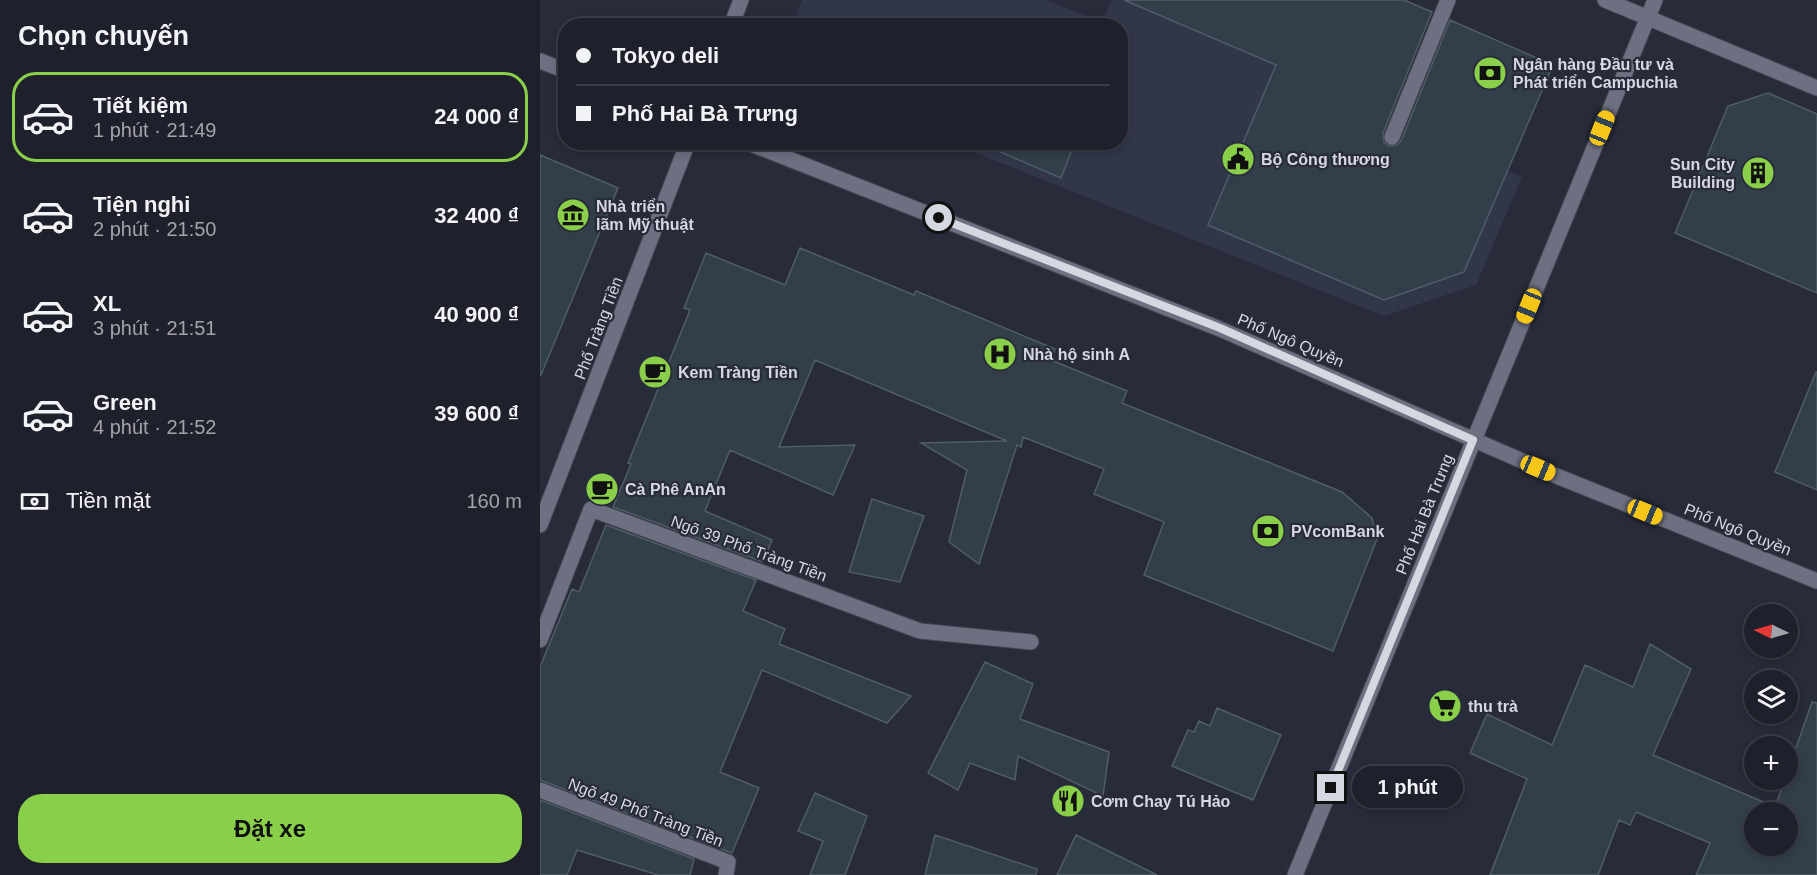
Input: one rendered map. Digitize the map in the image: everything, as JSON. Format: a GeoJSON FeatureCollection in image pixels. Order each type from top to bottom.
{"type":"FeatureCollection","features":[{"type":"Feature","properties":{"kind":"street"},"geometry":{"type":"LineString","coordinates":[[734,18],[741,0]]}},
{"type":"Feature","properties":{"kind":"street"},"geometry":{"type":"LineString","coordinates":[[1392,137],[1448,0]]}},
{"type":"Feature","properties":{"kind":"street"},"geometry":{"type":"LineString","coordinates":[[1605,0],[1817,88]]}},
{"type":"Feature","properties":{"kind":"street","name":"Phố Hai Bà Trưng"},"geometry":{"type":"LineString","coordinates":[[1295,875],[1655,0]]}},
{"type":"Feature","properties":{"kind":"street"},"geometry":{"type":"LineString","coordinates":[[540,61],[558,68]]}},
{"type":"Feature","properties":{"kind":"street","name":"Phố Tràng Tiền"},"geometry":{"type":"LineString","coordinates":[[540,525],[685,150]]}},
{"type":"Feature","properties":{"kind":"street","name":"Phố Ngô Quyền"},"geometry":{"type":"LineString","coordinates":[[766,150],[1220,328],[1559,477],[1817,581]]}},
{"type":"Feature","properties":{"kind":"street","name":"Ngõ 39 Phố Tràng Tiền"},"geometry":{"type":"LineString","coordinates":[[540,640],[591,509],[920,631],[1031,642]]}},
{"type":"Feature","properties":{"kind":"street","name":"Ngõ 49 Phố Tràng Tiền"},"geometry":{"type":"LineString","coordinates":[[540,790],[728,862],[726,875]]}},
{"type":"Feature","properties":{"kind":"shaded area","name":"Bộ Công thương"},"geometry":{"type":"Polygon","coordinates":[[[802,0],[1046,0],[1092,18],[795,18],[802,0]]]}},
{"type":"Feature","properties":{"kind":"shaded area","name":"Bộ Công thương"},"geometry":{"type":"Polygon","coordinates":[[[1112,0],[1346,0],[1301,107],[1397,148],[1407,126],[1522,177],[1476,285],[1384,316],[969,150],[1128,150],[1128,18],[1104,18],[1112,0]]]}},
{"type":"Feature","properties":{"kind":"building"},"geometry":{"type":"Polygon","coordinates":[[[1124,0],[1404,0],[1432,12],[1383,133],[1384,142],[1389,146],[1397,145],[1401,141],[1450,20],[1553,65],[1464,272],[1384,300],[1208,225],[1276,65],[1124,0]]]}},
{"type":"Feature","properties":{"kind":"building","name":"Sun City Building"},"geometry":{"type":"Polygon","coordinates":[[[1768,93],[1817,114],[1817,293],[1675,233],[1728,106],[1768,93]]]}},
{"type":"Feature","properties":{"kind":"building"},"geometry":{"type":"Polygon","coordinates":[[[996,150],[1072,150],[1061,178],[996,150]]]}},
{"type":"Feature","properties":{"kind":"building","name":"Nhà triển lãm Mỹ thuật"},"geometry":{"type":"Polygon","coordinates":[[[540,155],[618,188],[541,375],[540,375],[540,155]]]}},
{"type":"Feature","properties":{"kind":"building"},"geometry":{"type":"Polygon","coordinates":[[[800,248],[914,295],[916,291],[1055,349],[1051,360],[1127,391],[1122,403],[1342,492],[1372,518],[1377,539],[1333,651],[1144,575],[1164,522],[1094,494],[1104,469],[1023,437],[1021,447],[1017,445],[979,564],[949,542],[967,470],[921,443],[1007,441],[815,360],[779,447],[855,445],[833,495],[730,450],[705,511],[772,540],[763,562],[613,507],[631,464],[628,463],[690,310],[684,308],[706,253],[785,285],[800,248]]]}},
{"type":"Feature","properties":{"kind":"building"},"geometry":{"type":"Polygon","coordinates":[[[1817,372],[1817,490],[1775,472],[1817,372]]]}},
{"type":"Feature","properties":{"kind":"building"},"geometry":{"type":"Polygon","coordinates":[[[872,499],[924,516],[900,582],[849,572],[872,499]]]}},
{"type":"Feature","properties":{"kind":"building"},"geometry":{"type":"Polygon","coordinates":[[[606,525],[756,580],[743,611],[785,629],[779,644],[911,696],[887,723],[762,670],[720,772],[759,788],[732,853],[540,780],[540,667],[572,589],[579,592],[606,525]]]}},
{"type":"Feature","properties":{"kind":"building"},"geometry":{"type":"Polygon","coordinates":[[[1650,644],[1691,669],[1653,755],[1763,802],[1744,802],[1744,856],[1798,856],[1798,802],[1777,802],[1781,790],[1798,790],[1798,742],[1812,702],[1817,703],[1817,875],[1696,875],[1710,843],[1636,812],[1630,825],[1619,820],[1598,875],[1490,875],[1527,779],[1470,753],[1487,714],[1552,745],[1585,665],[1633,687],[1650,644]]]}},
{"type":"Feature","properties":{"kind":"building"},"geometry":{"type":"Polygon","coordinates":[[[985,662],[1033,684],[1020,719],[1109,752],[1103,796],[1018,756],[1015,780],[970,763],[958,790],[928,773],[985,662]]]}},
{"type":"Feature","properties":{"kind":"building"},"geometry":{"type":"Polygon","coordinates":[[[1217,708],[1281,735],[1253,800],[1172,766],[1188,730],[1194,732],[1199,721],[1210,726],[1217,708]]]}},
{"type":"Feature","properties":{"kind":"building"},"geometry":{"type":"Polygon","coordinates":[[[815,793],[867,816],[845,875],[810,875],[823,841],[798,831],[815,793]]]}},
{"type":"Feature","properties":{"kind":"building"},"geometry":{"type":"Polygon","coordinates":[[[540,800],[694,859],[690,875],[658,875],[577,850],[567,875],[540,875],[540,800]]]}},
{"type":"Feature","properties":{"kind":"building"},"geometry":{"type":"Polygon","coordinates":[[[935,835],[1037,869],[1036,875],[925,875],[935,835]]]}},
{"type":"Feature","properties":{"kind":"building"},"geometry":{"type":"Polygon","coordinates":[[[1076,835],[1157,875],[1057,875],[1076,835]]]}},
{"type":"Feature","properties":{"kind":"place","name":"Ngân hàng Đầu tư và Phát triển Campuchia"},"geometry":{"type":"Point","coordinates":[1490,73]}},
{"type":"Feature","properties":{"kind":"place","name":"Bộ Công thương"},"geometry":{"type":"Point","coordinates":[1238,159]}},
{"type":"Feature","properties":{"kind":"place","name":"Sun City Building"},"geometry":{"type":"Point","coordinates":[1758,173]}},
{"type":"Feature","properties":{"kind":"place","name":"Nhà triển lãm Mỹ thuật"},"geometry":{"type":"Point","coordinates":[573,215]}},
{"type":"Feature","properties":{"kind":"place","name":"Nhà hộ sinh A"},"geometry":{"type":"Point","coordinates":[1000,354]}},
{"type":"Feature","properties":{"kind":"place","name":"Kem Tràng Tiền"},"geometry":{"type":"Point","coordinates":[655,372]}},
{"type":"Feature","properties":{"kind":"place","name":"Cà Phê AnAn"},"geometry":{"type":"Point","coordinates":[602,489]}},
{"type":"Feature","properties":{"kind":"place","name":"PVcomBank"},"geometry":{"type":"Point","coordinates":[1268,531]}},
{"type":"Feature","properties":{"kind":"place","name":"thu trà"},"geometry":{"type":"Point","coordinates":[1445,706]}},
{"type":"Feature","properties":{"kind":"place","name":"Cơm Chay Tú Hảo"},"geometry":{"type":"Point","coordinates":[1068,801]}},
{"type":"Feature","properties":{"kind":"route"},"geometry":{"type":"LineString","coordinates":[[939,218],[1220,328],[1473,440],[1331,788]]}}]}
